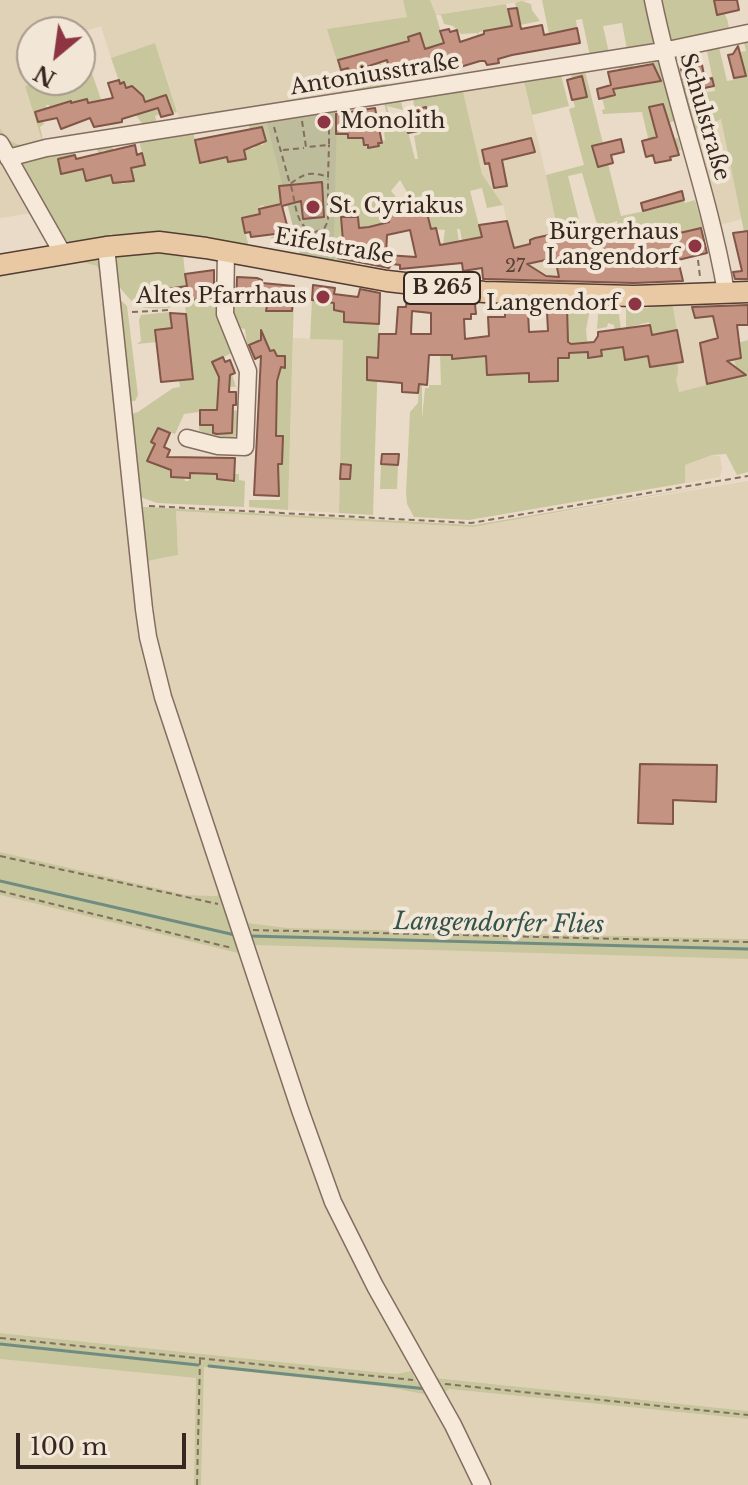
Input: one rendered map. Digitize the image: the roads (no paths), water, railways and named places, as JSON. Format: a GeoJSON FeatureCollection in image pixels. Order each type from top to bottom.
{"type":"FeatureCollection","features":[{"type":"Feature","properties":{"kind":"main road","name":"Eifelstraße"},"geometry":{"type":"LineString","coordinates":[[106,247],[159,242],[226,251],[387,281],[484,292],[634,296],[748,292]]}},
{"type":"Feature","properties":{"kind":"main road","name":"B 265"},"geometry":{"type":"LineString","coordinates":[[0,265],[106,247]]}},
{"type":"Feature","properties":{"kind":"street","name":"Schulstraße"},"geometry":{"type":"LineString","coordinates":[[653,0],[663,51],[720,256],[726,292]]}},
{"type":"Feature","properties":{"kind":"street","name":"Antoniusstraße"},"geometry":{"type":"LineString","coordinates":[[4,150],[46,148],[300,109],[663,51],[748,33]]}},
{"type":"Feature","properties":{"kind":"street"},"geometry":{"type":"LineString","coordinates":[[4,150],[63,254]]}},
{"type":"Feature","properties":{"kind":"street"},"geometry":{"type":"LineString","coordinates":[[106,247],[132,505],[154,668],[333,1202],[482,1485]]}},
{"type":"Feature","properties":{"kind":"street"},"geometry":{"type":"LineString","coordinates":[[187,438],[218,446],[245,447],[248,371],[225,314],[226,251]]}},
{"type":"Feature","properties":{"kind":"waterway","name":"Langendorfer Flies"},"geometry":{"type":"LineString","coordinates":[[0,881],[235,935]]}},
{"type":"Feature","properties":{"kind":"waterway","name":"Langendorfer Flies"},"geometry":{"type":"LineString","coordinates":[[249,936],[748,949]]}},
{"type":"Feature","properties":{"kind":"waterway"},"geometry":{"type":"LineString","coordinates":[[0,1344],[198,1365]]}},
{"type":"Feature","properties":{"kind":"waterway"},"geometry":{"type":"LineString","coordinates":[[209,1366],[427,1389]]}},
{"type":"Feature","properties":{"kind":"place","name":"Monolith"},"geometry":{"type":"Point","coordinates":[324,122]}},
{"type":"Feature","properties":{"kind":"place","name":"St. Cyriakus"},"geometry":{"type":"Point","coordinates":[313,207]}},
{"type":"Feature","properties":{"kind":"place","name":"Bürgerhaus Langendorf"},"geometry":{"type":"Point","coordinates":[695,246]}},
{"type":"Feature","properties":{"kind":"place","name":"Altes Pfarrhaus"},"geometry":{"type":"Point","coordinates":[323,297]}},
{"type":"Feature","properties":{"kind":"place","name":"Langendorf"},"geometry":{"type":"Point","coordinates":[635,304]}}]}
